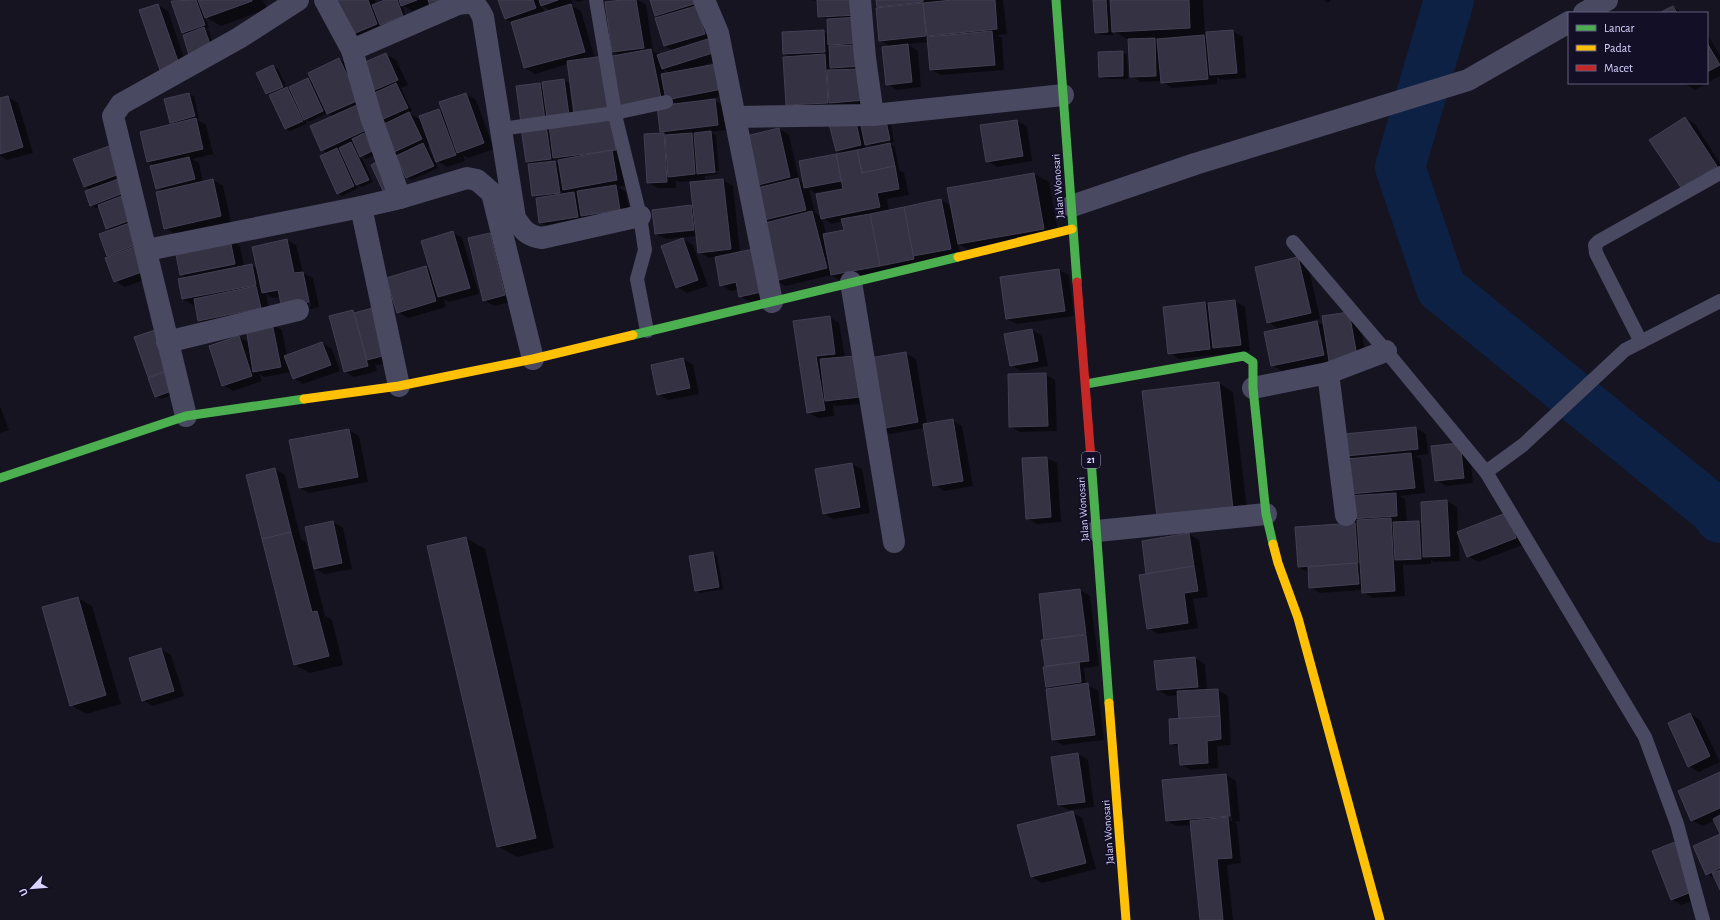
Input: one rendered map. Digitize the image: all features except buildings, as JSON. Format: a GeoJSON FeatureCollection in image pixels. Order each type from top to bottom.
{"type":"FeatureCollection","features":[{"type":"Feature","properties":{"kind":"main road","name":"Jalan Wonosari"},"geometry":{"type":"LineString","coordinates":[[1056,0],[1072,206],[1072,229],[1086,384],[1126,920]]}},
{"type":"Feature","properties":{"kind":"main road"},"geometry":{"type":"LineString","coordinates":[[0,478],[186,416],[399,386],[533,359],[1072,229]]}},
{"type":"Feature","properties":{"kind":"main road"},"geometry":{"type":"LineString","coordinates":[[1086,384],[1244,356],[1248,357],[1253,362],[1253,388],[1266,514],[1278,563],[1298,618],[1380,920]]}},
{"type":"Feature","properties":{"kind":"street"},"geometry":{"type":"LineString","coordinates":[[186,416],[167,342],[147,250],[113,116],[121,104],[239,38],[298,0]]}},
{"type":"Feature","properties":{"kind":"street"},"geometry":{"type":"LineString","coordinates":[[325,0],[352,50],[371,117],[400,198]]}},
{"type":"Feature","properties":{"kind":"street"},"geometry":{"type":"LineString","coordinates":[[704,0],[718,33],[772,302]]}},
{"type":"Feature","properties":{"kind":"street"},"geometry":{"type":"LineString","coordinates":[[860,0],[865,58],[873,115]]}},
{"type":"Feature","properties":{"kind":"street"},"geometry":{"type":"LineString","coordinates":[[1586,12],[1607,0]]}},
{"type":"Feature","properties":{"kind":"street"},"geometry":{"type":"LineString","coordinates":[[352,50],[458,4],[471,2],[478,6],[484,17],[515,218],[524,232],[531,237],[542,238],[640,216]]}},
{"type":"Feature","properties":{"kind":"street"},"geometry":{"type":"LineString","coordinates":[[1072,206],[1195,164],[1468,80],[1568,23]]}},
{"type":"Feature","properties":{"kind":"street"},"geometry":{"type":"LineString","coordinates":[[735,117],[873,115],[1063,95]]}},
{"type":"Feature","properties":{"kind":"street"},"geometry":{"type":"LineString","coordinates":[[147,250],[361,207],[400,198],[467,178],[477,180],[492,193],[533,359]]}},
{"type":"Feature","properties":{"kind":"street"},"geometry":{"type":"LineString","coordinates":[[361,207],[399,386]]}},
{"type":"Feature","properties":{"kind":"street"},"geometry":{"type":"LineString","coordinates":[[851,282],[894,542]]}},
{"type":"Feature","properties":{"kind":"street"},"geometry":{"type":"LineString","coordinates":[[167,342],[298,310]]}},
{"type":"Feature","properties":{"kind":"street"},"geometry":{"type":"LineString","coordinates":[[1253,388],[1328,372],[1386,351]]}},
{"type":"Feature","properties":{"kind":"street"},"geometry":{"type":"LineString","coordinates":[[1328,372],[1346,515]]}},
{"type":"Feature","properties":{"kind":"street"},"geometry":{"type":"LineString","coordinates":[[1097,531],[1266,514]]}},
{"type":"Feature","properties":{"kind":"lane"},"geometry":{"type":"LineString","coordinates":[[596,0],[616,112],[640,216],[645,250],[637,279],[647,331]]}},
{"type":"Feature","properties":{"kind":"lane"},"geometry":{"type":"LineString","coordinates":[[501,129],[616,112],[666,102]]}},
{"type":"Feature","properties":{"kind":"lane"},"geometry":{"type":"LineString","coordinates":[[1641,342],[1596,253],[1595,245],[1599,241],[1720,173]]}},
{"type":"Feature","properties":{"kind":"lane"},"geometry":{"type":"LineString","coordinates":[[1293,242],[1486,472],[1645,736],[1677,824],[1703,920]]}},
{"type":"Feature","properties":{"kind":"lane"},"geometry":{"type":"LineString","coordinates":[[1486,472],[1523,445],[1625,350],[1720,301]]}},
{"type":"Feature","properties":{"kind":"waterway"},"geometry":{"type":"LineString","coordinates":[[1449,0],[1400,167],[1441,288],[1713,509],[1720,518]]}},
{"type":"Feature","properties":{"kind":"traffic: fast"},"geometry":{"type":"LineString","coordinates":[[1056,0],[1077,282]]}},
{"type":"Feature","properties":{"kind":"traffic: fast"},"geometry":{"type":"LineString","coordinates":[[633,335],[958,257]]}},
{"type":"Feature","properties":{"kind":"traffic: fast"},"geometry":{"type":"LineString","coordinates":[[1086,384],[1244,356],[1253,362],[1253,388],[1266,514],[1273,544]]}},
{"type":"Feature","properties":{"kind":"traffic: fast"},"geometry":{"type":"LineString","coordinates":[[0,478],[186,416],[304,399]]}},
{"type":"Feature","properties":{"kind":"traffic: fast"},"geometry":{"type":"LineString","coordinates":[[1091,459],[1109,703]]}},
{"type":"Feature","properties":{"kind":"traffic: slow"},"geometry":{"type":"LineString","coordinates":[[958,257],[1072,229]]}},
{"type":"Feature","properties":{"kind":"traffic: slow"},"geometry":{"type":"LineString","coordinates":[[304,399],[399,386],[533,359],[633,335]]}},
{"type":"Feature","properties":{"kind":"traffic: slow"},"geometry":{"type":"LineString","coordinates":[[1273,544],[1278,563],[1298,618],[1380,920]]}},
{"type":"Feature","properties":{"kind":"traffic: slow"},"geometry":{"type":"LineString","coordinates":[[1109,703],[1126,920]]}},
{"type":"Feature","properties":{"kind":"traffic: jam"},"geometry":{"type":"LineString","coordinates":[[1077,282],[1091,459]]}}]}
